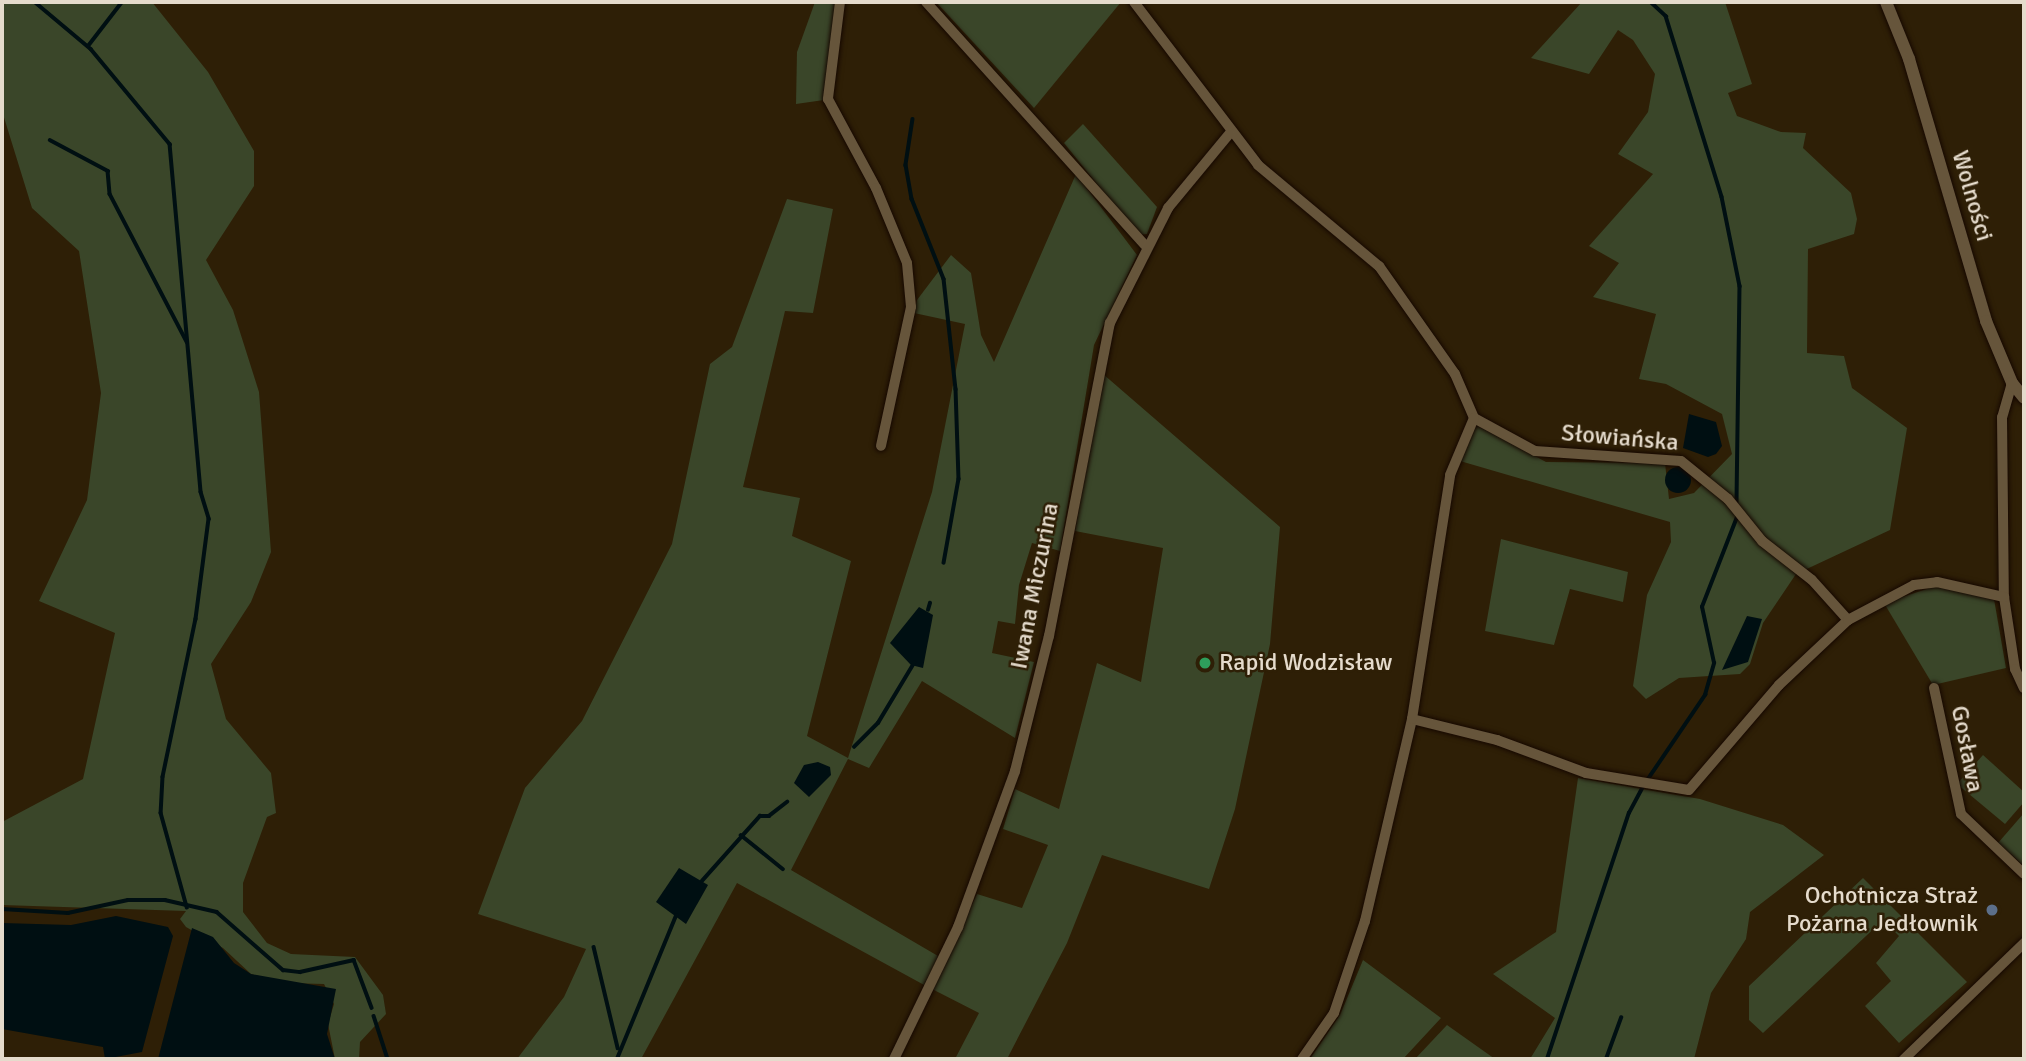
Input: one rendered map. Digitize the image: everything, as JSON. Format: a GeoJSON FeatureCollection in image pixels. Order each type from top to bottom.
{"type":"FeatureCollection","features":[{"type":"Feature","properties":{"kind":"street"},"geometry":{"type":"LineString","coordinates":[[840,2],[828,99],[893,229],[907,263],[912,307],[881,446]]}},
{"type":"Feature","properties":{"kind":"street"},"geometry":{"type":"LineString","coordinates":[[926,2],[1145,245]]}},
{"type":"Feature","properties":{"kind":"street"},"geometry":{"type":"LineString","coordinates":[[1134,2],[1230,133],[1292,196],[1379,266],[1455,374],[1474,418],[1450,475],[1412,719],[1356,954],[1334,1013],[1302,1059]]}},
{"type":"Feature","properties":{"kind":"street","name":"Wolności"},"geometry":{"type":"LineString","coordinates":[[1886,2],[1932,132],[1986,321],[2012,383],[2024,398]]}},
{"type":"Feature","properties":{"kind":"street","name":"Iwana Miczurina"},"geometry":{"type":"LineString","coordinates":[[894,1059],[958,928],[1003,811],[1049,636],[1101,349],[1145,245],[1196,170],[1230,133]]}},
{"type":"Feature","properties":{"kind":"street"},"geometry":{"type":"LineString","coordinates":[[2012,383],[2002,417],[2004,597],[2015,670],[2024,688]]}},
{"type":"Feature","properties":{"kind":"street","name":"Słowiańska"},"geometry":{"type":"LineString","coordinates":[[1474,418],[1535,451],[1681,461],[1728,499],[1762,541],[1848,620]]}},
{"type":"Feature","properties":{"kind":"street"},"geometry":{"type":"LineString","coordinates":[[1412,719],[1497,740],[1586,774],[1689,790],[1779,685],[1848,620],[1914,585],[1937,582],[2004,597]]}},
{"type":"Feature","properties":{"kind":"street","name":"Gosława"},"geometry":{"type":"LineString","coordinates":[[1934,688],[1961,814],[2024,874]]}},
{"type":"Feature","properties":{"kind":"street"},"geometry":{"type":"LineString","coordinates":[[1904,1059],[2024,943]]}},
{"type":"Feature","properties":{"kind":"green space"},"geometry":{"type":"Polygon","coordinates":[[[2,2],[152,2],[208,72],[254,151],[254,186],[206,260],[233,310],[259,392],[271,552],[251,602],[211,664],[226,719],[271,773],[276,813],[267,817],[243,883],[243,912],[267,943],[291,954],[355,957],[383,995],[386,1014],[360,1042],[359,1059],[335,1059],[328,1024],[334,1004],[324,984],[286,983],[251,974],[223,948],[186,927],[180,919],[186,911],[2,905],[2,822],[83,779],[115,633],[39,601],[87,500],[101,393],[79,251],[32,208],[2,111],[2,2]]]}},
{"type":"Feature","properties":{"kind":"green space"},"geometry":{"type":"Polygon","coordinates":[[[815,2],[836,2],[824,100],[796,104],[797,52],[815,2]]]}},
{"type":"Feature","properties":{"kind":"green space"},"geometry":{"type":"Polygon","coordinates":[[[936,2],[1121,2],[1034,108],[936,2]]]}},
{"type":"Feature","properties":{"kind":"green space"},"geometry":{"type":"Polygon","coordinates":[[[1582,2],[1725,2],[1752,84],[1728,93],[1737,116],[1781,132],[1806,133],[1803,148],[1851,193],[1857,219],[1854,234],[1808,249],[1807,353],[1844,356],[1852,388],[1907,428],[1890,530],[1796,574],[1763,623],[1750,664],[1740,674],[1679,678],[1646,699],[1633,686],[1647,595],[1671,542],[1670,522],[1460,461],[1476,424],[1546,462],[1665,463],[1669,499],[1694,493],[1732,454],[1722,414],[1666,384],[1639,379],[1656,314],[1593,297],[1619,263],[1589,246],[1653,174],[1618,154],[1648,112],[1655,74],[1633,40],[1618,30],[1589,74],[1531,58],[1582,2]]]}},
{"type":"Feature","properties":{"kind":"green space"},"geometry":{"type":"Polygon","coordinates":[[[1083,124],[1157,207],[1147,234],[1138,235],[1064,143],[1083,124]]]}},
{"type":"Feature","properties":{"kind":"green space"},"geometry":{"type":"Polygon","coordinates":[[[1076,174],[1137,255],[1094,345],[1060,551],[1032,543],[1019,585],[1015,624],[998,621],[992,653],[1034,662],[1015,738],[922,681],[869,768],[848,759],[791,870],[938,956],[926,986],[737,883],[641,1059],[517,1059],[564,997],[586,949],[478,914],[525,788],[582,721],[672,544],[710,364],[732,347],[787,199],[833,209],[813,313],[785,311],[743,487],[800,498],[792,536],[851,561],[807,736],[848,758],[932,492],[965,324],[914,313],[917,300],[951,255],[971,273],[981,335],[994,362],[1076,174]]]}},
{"type":"Feature","properties":{"kind":"green space"},"geometry":{"type":"Polygon","coordinates":[[[1103,374],[1280,527],[1270,644],[1235,809],[1209,889],[1102,855],[1067,943],[1007,1059],[955,1059],[979,1013],[932,989],[977,894],[1022,908],[1048,845],[1003,829],[1015,789],[1059,809],[1097,663],[1141,682],[1163,548],[1075,531],[1103,374]]]}},
{"type":"Feature","properties":{"kind":"green space"},"geometry":{"type":"Polygon","coordinates":[[[1501,539],[1628,572],[1623,602],[1570,589],[1554,645],[1485,631],[1501,539]]]}},
{"type":"Feature","properties":{"kind":"green space"},"geometry":{"type":"Polygon","coordinates":[[[1936,586],[1994,599],[2006,668],[1933,685],[1884,603],[1936,586]]]}},
{"type":"Feature","properties":{"kind":"green space"},"geometry":{"type":"Polygon","coordinates":[[[1983,755],[2024,792],[2024,802],[2005,824],[1957,784],[1983,755]]]}},
{"type":"Feature","properties":{"kind":"green space"},"geometry":{"type":"Polygon","coordinates":[[[1578,778],[1700,799],[1783,825],[1824,855],[1750,912],[1746,939],[1711,993],[1694,1059],[1530,1059],[1555,1018],[1493,974],[1556,932],[1578,778]]]}},
{"type":"Feature","properties":{"kind":"green space"},"geometry":{"type":"Polygon","coordinates":[[[2024,813],[2024,866],[1998,843],[2024,813]]]}},
{"type":"Feature","properties":{"kind":"green space"},"geometry":{"type":"Polygon","coordinates":[[[1863,878],[1967,982],[1899,1043],[1865,1006],[1891,981],[1876,963],[1899,936],[1883,920],[1763,1033],[1749,1020],[1749,986],[1863,878]]]}},
{"type":"Feature","properties":{"kind":"green space"},"geometry":{"type":"Polygon","coordinates":[[[1363,960],[1441,1018],[1403,1059],[1310,1059],[1340,1015],[1363,960]]]}},
{"type":"Feature","properties":{"kind":"green space"},"geometry":{"type":"Polygon","coordinates":[[[1447,1025],[1495,1059],[1415,1059],[1447,1025]]]}},
{"type":"Feature","properties":{"kind":"shaded area"},"geometry":{"type":"Polygon","coordinates":[[[1689,414],[1716,422],[1722,446],[1716,454],[1708,457],[1683,448],[1689,414]]]}},
{"type":"Feature","properties":{"kind":"shaded area"},"geometry":{"type":"Polygon","coordinates":[[[1678,467],[1687,471],[1691,480],[1687,489],[1678,493],[1669,489],[1665,480],[1669,471],[1678,467]]]}},
{"type":"Feature","properties":{"kind":"shaded area"},"geometry":{"type":"Polygon","coordinates":[[[919,607],[933,615],[923,668],[911,665],[890,643],[919,607]]]}},
{"type":"Feature","properties":{"kind":"shaded area"},"geometry":{"type":"Polygon","coordinates":[[[1747,616],[1762,619],[1748,662],[1722,670],[1747,616]]]}},
{"type":"Feature","properties":{"kind":"shaded area"},"geometry":{"type":"Polygon","coordinates":[[[818,762],[830,767],[831,775],[809,797],[794,783],[804,765],[818,762]]]}},
{"type":"Feature","properties":{"kind":"shaded area"},"geometry":{"type":"Polygon","coordinates":[[[679,868],[708,885],[686,924],[656,902],[679,868]]]}},
{"type":"Feature","properties":{"kind":"shaded area"},"geometry":{"type":"Polygon","coordinates":[[[116,916],[168,927],[173,936],[142,1052],[105,1059],[103,1047],[2,1029],[2,923],[71,925],[116,916]]]}},
{"type":"Feature","properties":{"kind":"shaded area"},"geometry":{"type":"Polygon","coordinates":[[[192,928],[213,937],[234,963],[251,974],[336,989],[327,1034],[335,1059],[158,1059],[192,928]]]}},
{"type":"Feature","properties":{"kind":"waterway"},"geometry":{"type":"LineString","coordinates":[[35,2],[91,49],[170,144],[201,492],[209,519],[196,619],[163,777],[161,813],[187,907]]}},
{"type":"Feature","properties":{"kind":"waterway"},"geometry":{"type":"LineString","coordinates":[[88,46],[122,2]]}},
{"type":"Feature","properties":{"kind":"waterway"},"geometry":{"type":"LineString","coordinates":[[1651,2],[1666,16],[1722,197],[1740,286],[1737,502]]}},
{"type":"Feature","properties":{"kind":"waterway"},"geometry":{"type":"LineString","coordinates":[[913,119],[906,165],[912,199],[944,279],[956,389],[959,479],[944,563]]}},
{"type":"Feature","properties":{"kind":"waterway"},"geometry":{"type":"LineString","coordinates":[[50,140],[108,171],[110,194],[187,342]]}},
{"type":"Feature","properties":{"kind":"waterway"},"geometry":{"type":"LineString","coordinates":[[1648,779],[1705,695],[1714,663],[1702,607],[1737,517]]}},
{"type":"Feature","properties":{"kind":"waterway"},"geometry":{"type":"LineString","coordinates":[[928,610],[930,603]]}},
{"type":"Feature","properties":{"kind":"waterway"},"geometry":{"type":"LineString","coordinates":[[854,747],[878,723],[914,663]]}},
{"type":"Feature","properties":{"kind":"waterway"},"geometry":{"type":"LineString","coordinates":[[1547,1059],[1629,813],[1643,787]]}},
{"type":"Feature","properties":{"kind":"waterway"},"geometry":{"type":"LineString","coordinates":[[702,881],[760,816],[769,816],[787,802]]}},
{"type":"Feature","properties":{"kind":"waterway"},"geometry":{"type":"LineString","coordinates":[[741,835],[783,869]]}},
{"type":"Feature","properties":{"kind":"waterway"},"geometry":{"type":"LineString","coordinates":[[2,909],[68,913],[128,900],[165,900],[217,912],[283,970],[300,972],[354,960],[372,1008]]}},
{"type":"Feature","properties":{"kind":"waterway"},"geometry":{"type":"LineString","coordinates":[[617,1059],[676,916]]}},
{"type":"Feature","properties":{"kind":"waterway"},"geometry":{"type":"LineString","coordinates":[[594,947],[618,1048]]}},
{"type":"Feature","properties":{"kind":"waterway"},"geometry":{"type":"LineString","coordinates":[[374,1016],[388,1059]]}},
{"type":"Feature","properties":{"kind":"waterway"},"geometry":{"type":"LineString","coordinates":[[1606,1059],[1621,1018]]}},
{"type":"Feature","properties":{"kind":"place","name":"Rapid Wodzisław"},"geometry":{"type":"Point","coordinates":[1205,663]}},
{"type":"Feature","properties":{"kind":"place","name":"Ochotnicza Straż Pożarna Jedłownik"},"geometry":{"type":"Point","coordinates":[1992,910]}}]}
